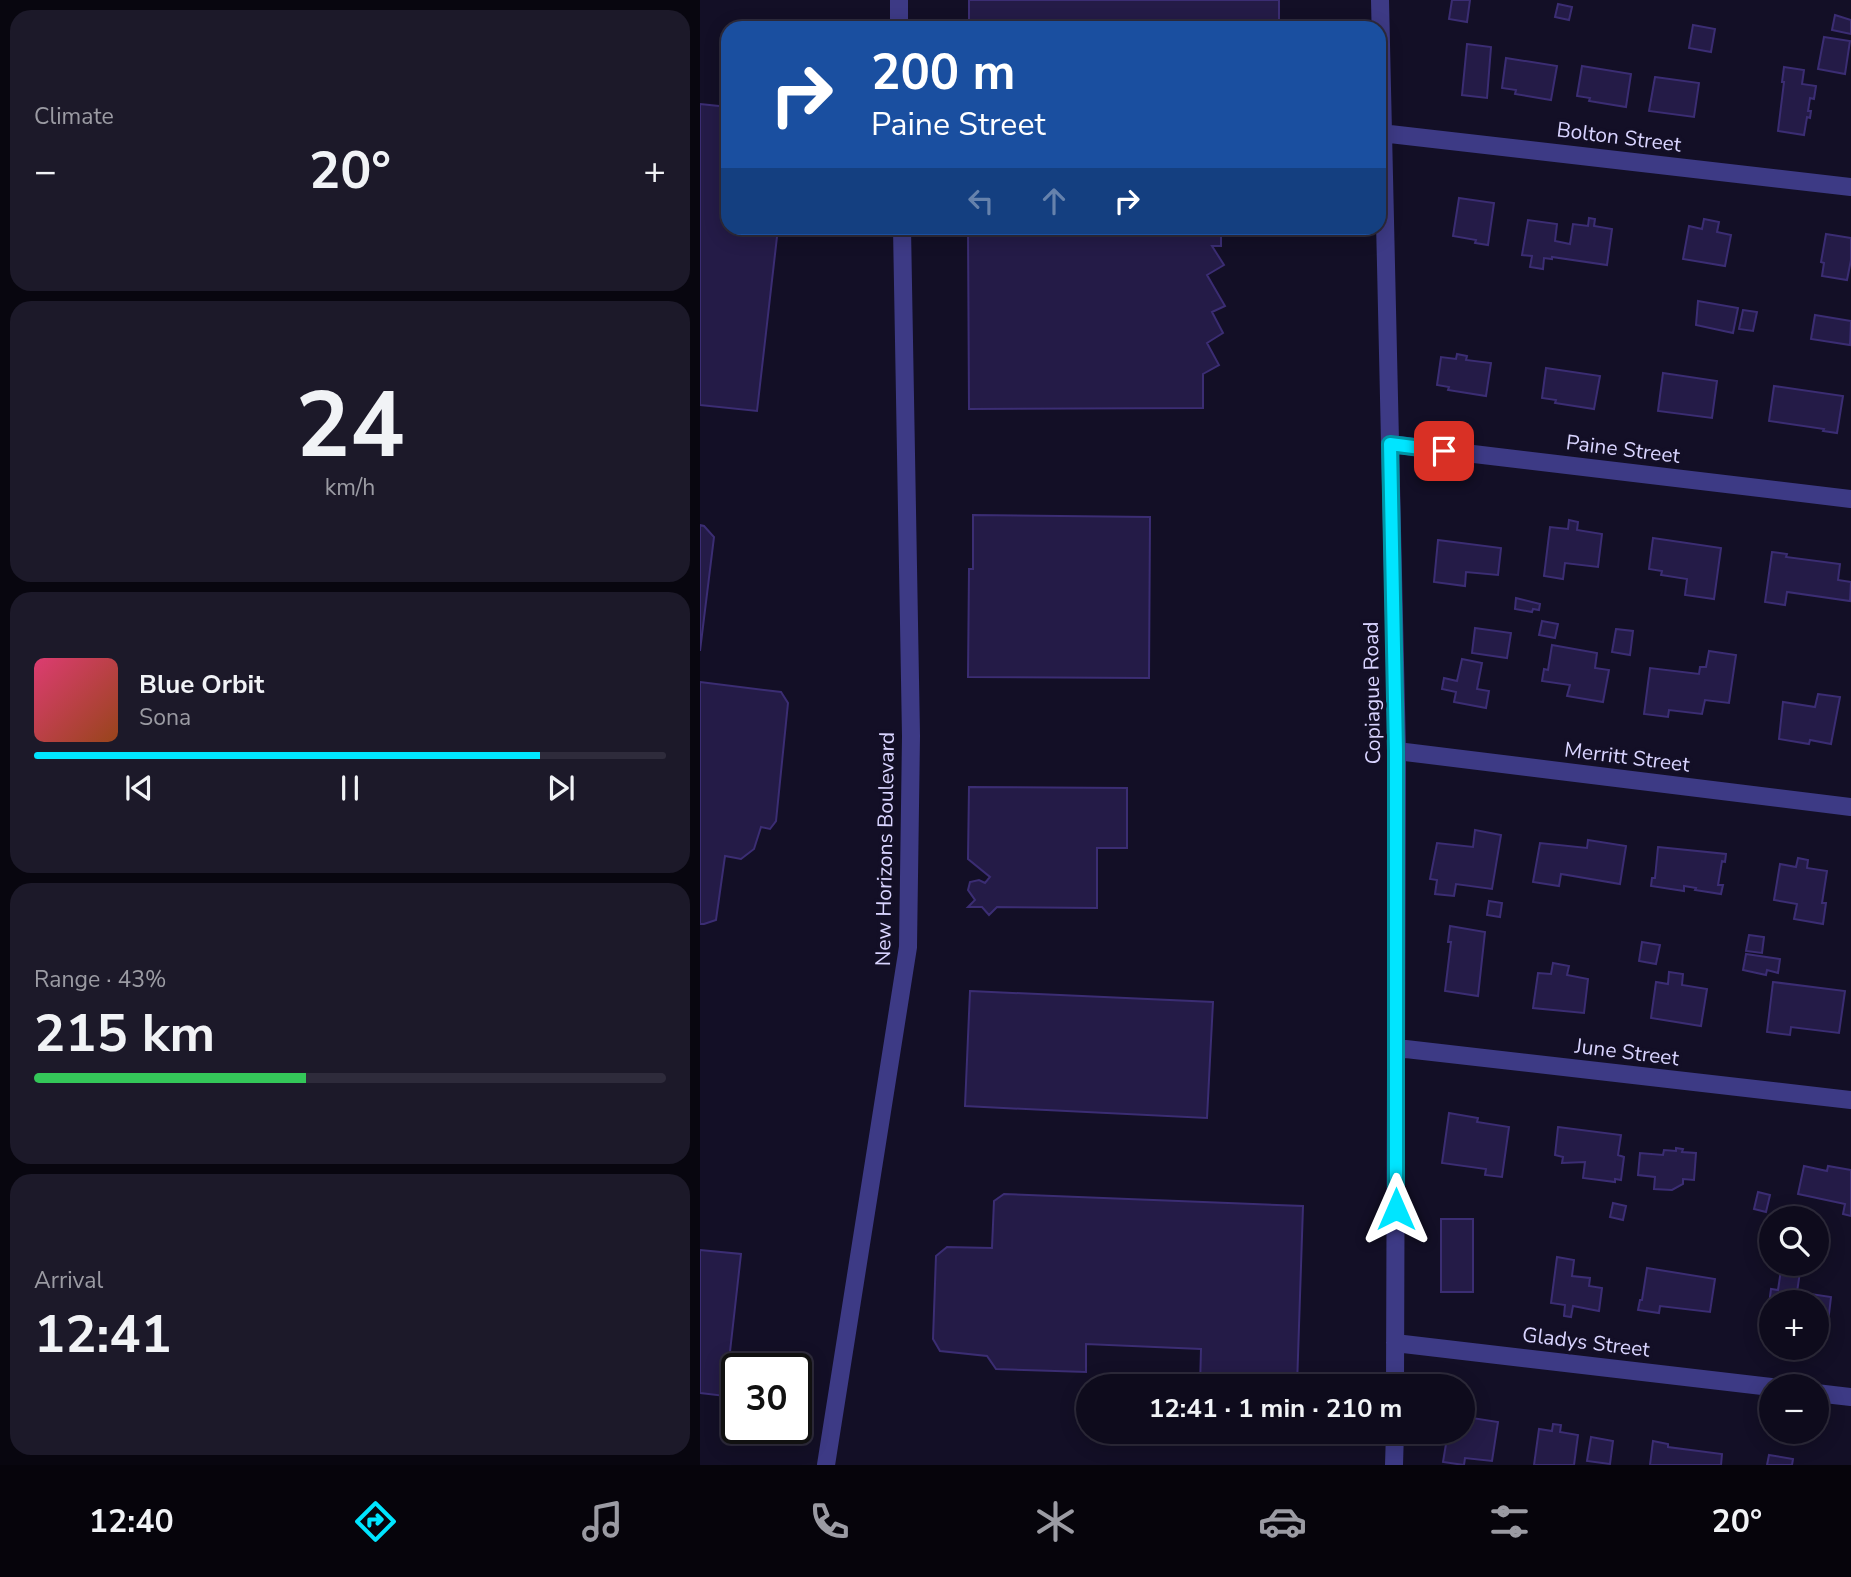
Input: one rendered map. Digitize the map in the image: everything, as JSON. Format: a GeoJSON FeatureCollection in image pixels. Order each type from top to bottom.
{"type":"FeatureCollection","features":[{"type":"Feature","properties":{"kind":"street"},"geometry":{"type":"LineString","coordinates":[[899,0],[899,21]]}},
{"type":"Feature","properties":{"kind":"street","name":"Copiague Road"},"geometry":{"type":"LineString","coordinates":[[1380,0],[1380,21]]}},
{"type":"Feature","properties":{"kind":"street","name":"Bolton Street"},"geometry":{"type":"LineString","coordinates":[[1386,133],[1851,187]]}},
{"type":"Feature","properties":{"kind":"street","name":"New Horizons Boulevard"},"geometry":{"type":"LineString","coordinates":[[826,1465],[908,947],[911,736],[902,235]]}},
{"type":"Feature","properties":{"kind":"street","name":"Copiague Road"},"geometry":{"type":"LineString","coordinates":[[1384,235],[1396,751],[1395,1374]]}},
{"type":"Feature","properties":{"kind":"street","name":"Paine Street"},"geometry":{"type":"LineString","coordinates":[[1390,444],[1851,499]]}},
{"type":"Feature","properties":{"kind":"street","name":"Merritt Street"},"geometry":{"type":"LineString","coordinates":[[1396,751],[1851,807]]}},
{"type":"Feature","properties":{"kind":"street","name":"June Street"},"geometry":{"type":"LineString","coordinates":[[1397,1048],[1851,1100]]}},
{"type":"Feature","properties":{"kind":"street","name":"Gladys Street"},"geometry":{"type":"LineString","coordinates":[[1395,1343],[1759,1386]]}},
{"type":"Feature","properties":{"kind":"street"},"geometry":{"type":"LineString","coordinates":[[1829,1394],[1851,1397]]}},
{"type":"Feature","properties":{"kind":"street"},"geometry":{"type":"LineString","coordinates":[[1394,1465],[1395,1444]]}},
{"type":"Feature","properties":{"kind":"building"},"geometry":{"type":"Polygon","coordinates":[[[969,0],[1279,0],[1279,21],[969,21],[969,0]]]}},
{"type":"Feature","properties":{"kind":"building"},"geometry":{"type":"Polygon","coordinates":[[[1452,0],[1470,0],[1467,22],[1449,19],[1452,0]]]}},
{"type":"Feature","properties":{"kind":"building"},"geometry":{"type":"Polygon","coordinates":[[[1558,4],[1572,7],[1569,20],[1555,17],[1558,4]]]}},
{"type":"Feature","properties":{"kind":"building"},"geometry":{"type":"Polygon","coordinates":[[[1835,15],[1851,20],[1851,34],[1832,30],[1835,15]]]}},
{"type":"Feature","properties":{"kind":"building"},"geometry":{"type":"Polygon","coordinates":[[[1693,25],[1715,29],[1711,52],[1689,48],[1693,25]]]}},
{"type":"Feature","properties":{"kind":"building"},"geometry":{"type":"Polygon","coordinates":[[[1824,37],[1850,41],[1845,74],[1818,69],[1824,37]]]}},
{"type":"Feature","properties":{"kind":"building"},"geometry":{"type":"Polygon","coordinates":[[[1467,44],[1491,47],[1487,98],[1462,95],[1467,44]]]}},
{"type":"Feature","properties":{"kind":"building"},"geometry":{"type":"Polygon","coordinates":[[[1506,58],[1557,66],[1551,100],[1515,94],[1516,90],[1502,88],[1506,58]]]}},
{"type":"Feature","properties":{"kind":"building"},"geometry":{"type":"Polygon","coordinates":[[[1582,66],[1631,74],[1626,107],[1589,101],[1590,98],[1577,96],[1582,66]]]}},
{"type":"Feature","properties":{"kind":"building"},"geometry":{"type":"Polygon","coordinates":[[[1784,67],[1804,70],[1802,84],[1816,86],[1814,99],[1810,98],[1810,118],[1807,117],[1804,135],[1778,131],[1784,67]]]}},
{"type":"Feature","properties":{"kind":"building"},"geometry":{"type":"Polygon","coordinates":[[[1655,77],[1699,83],[1694,117],[1649,111],[1655,77]]]}},
{"type":"Feature","properties":{"kind":"building"},"geometry":{"type":"Polygon","coordinates":[[[700,104],[721,106],[721,235],[777,235],[757,411],[700,405],[700,104]]]}},
{"type":"Feature","properties":{"kind":"building"},"geometry":{"type":"Polygon","coordinates":[[[1459,198],[1494,203],[1488,245],[1453,236],[1459,198]]]}},
{"type":"Feature","properties":{"kind":"building"},"geometry":{"type":"Polygon","coordinates":[[[1589,218],[1595,219],[1594,226],[1612,229],[1607,265],[1552,257],[1544,258],[1543,269],[1530,267],[1532,256],[1522,255],[1528,220],[1557,224],[1555,241],[1570,244],[1573,224],[1588,226],[1589,218]]]}},
{"type":"Feature","properties":{"kind":"building"},"geometry":{"type":"Polygon","coordinates":[[[1704,219],[1719,222],[1717,232],[1731,235],[1725,266],[1683,259],[1689,226],[1702,229],[1704,219]]]}},
{"type":"Feature","properties":{"kind":"building"},"geometry":{"type":"Polygon","coordinates":[[[1826,234],[1851,238],[1847,280],[1822,276],[1824,263],[1821,262],[1826,234]]]}},
{"type":"Feature","properties":{"kind":"building"},"geometry":{"type":"Polygon","coordinates":[[[968,235],[1221,235],[1221,246],[1212,246],[1224,265],[1207,275],[1225,306],[1212,312],[1223,333],[1207,343],[1219,365],[1203,374],[1203,408],[969,409],[968,235]]]}},
{"type":"Feature","properties":{"kind":"building"},"geometry":{"type":"Polygon","coordinates":[[[1698,301],[1738,308],[1733,333],[1696,325],[1698,301]]]}},
{"type":"Feature","properties":{"kind":"building"},"geometry":{"type":"Polygon","coordinates":[[[1743,310],[1757,312],[1753,331],[1739,329],[1743,310]]]}},
{"type":"Feature","properties":{"kind":"building"},"geometry":{"type":"Polygon","coordinates":[[[1815,315],[1851,321],[1850,345],[1811,339],[1815,315]]]}},
{"type":"Feature","properties":{"kind":"building"},"geometry":{"type":"Polygon","coordinates":[[[1457,354],[1467,356],[1466,360],[1491,363],[1486,396],[1448,390],[1449,387],[1437,385],[1441,357],[1456,359],[1457,354]]]}},
{"type":"Feature","properties":{"kind":"building"},"geometry":{"type":"Polygon","coordinates":[[[1546,368],[1600,376],[1594,409],[1555,403],[1556,400],[1542,398],[1546,368]]]}},
{"type":"Feature","properties":{"kind":"building"},"geometry":{"type":"Polygon","coordinates":[[[1663,373],[1717,381],[1712,418],[1658,411],[1663,373]]]}},
{"type":"Feature","properties":{"kind":"building"},"geometry":{"type":"Polygon","coordinates":[[[1774,386],[1843,396],[1837,433],[1769,421],[1774,386]]]}},
{"type":"Feature","properties":{"kind":"building"},"geometry":{"type":"Polygon","coordinates":[[[973,515],[1150,517],[1149,678],[968,677],[969,569],[973,569],[973,515]]]}},
{"type":"Feature","properties":{"kind":"building"},"geometry":{"type":"Polygon","coordinates":[[[1569,520],[1578,522],[1577,530],[1602,534],[1598,567],[1565,563],[1563,579],[1544,576],[1550,527],[1568,529],[1569,520]]]}},
{"type":"Feature","properties":{"kind":"building"},"geometry":{"type":"Polygon","coordinates":[[[700,525],[714,537],[700,651],[700,525]]]}},
{"type":"Feature","properties":{"kind":"building"},"geometry":{"type":"Polygon","coordinates":[[[1653,538],[1721,548],[1714,599],[1685,595],[1687,579],[1661,575],[1662,571],[1649,569],[1653,538]]]}},
{"type":"Feature","properties":{"kind":"building"},"geometry":{"type":"Polygon","coordinates":[[[1438,540],[1501,548],[1498,575],[1466,572],[1465,586],[1434,582],[1438,540]]]}},
{"type":"Feature","properties":{"kind":"building"},"geometry":{"type":"Polygon","coordinates":[[[1772,552],[1787,554],[1786,557],[1840,564],[1838,580],[1851,582],[1850,601],[1787,592],[1785,605],[1765,602],[1772,552]]]}},
{"type":"Feature","properties":{"kind":"building"},"geometry":{"type":"Polygon","coordinates":[[[1516,598],[1540,604],[1539,610],[1533,609],[1532,612],[1515,609],[1516,598]]]}},
{"type":"Feature","properties":{"kind":"building"},"geometry":{"type":"Polygon","coordinates":[[[1542,621],[1558,624],[1555,638],[1539,635],[1542,621]]]}},
{"type":"Feature","properties":{"kind":"building"},"geometry":{"type":"Polygon","coordinates":[[[1475,628],[1511,633],[1507,658],[1472,653],[1475,628]]]}},
{"type":"Feature","properties":{"kind":"building"},"geometry":{"type":"Polygon","coordinates":[[[1616,629],[1633,631],[1630,655],[1612,652],[1616,629]]]}},
{"type":"Feature","properties":{"kind":"building"},"geometry":{"type":"Polygon","coordinates":[[[1552,645],[1597,653],[1595,668],[1609,670],[1603,702],[1567,696],[1570,685],[1542,681],[1544,669],[1548,670],[1552,645]]]}},
{"type":"Feature","properties":{"kind":"building"},"geometry":{"type":"Polygon","coordinates":[[[1709,651],[1736,655],[1729,703],[1705,700],[1702,714],[1669,710],[1668,717],[1644,714],[1650,668],[1699,674],[1700,667],[1706,667],[1709,651]]]}},
{"type":"Feature","properties":{"kind":"building"},"geometry":{"type":"Polygon","coordinates":[[[1462,659],[1482,663],[1477,689],[1489,691],[1486,708],[1454,702],[1456,692],[1442,689],[1444,678],[1457,681],[1462,659]]]}},
{"type":"Feature","properties":{"kind":"building"},"geometry":{"type":"Polygon","coordinates":[[[700,682],[781,692],[788,703],[776,821],[770,829],[761,827],[754,849],[741,859],[725,856],[716,920],[704,924],[700,924],[700,682]]]}},
{"type":"Feature","properties":{"kind":"building"},"geometry":{"type":"Polygon","coordinates":[[[1818,694],[1840,697],[1831,744],[1810,740],[1809,744],[1779,739],[1783,702],[1815,707],[1818,694]]]}},
{"type":"Feature","properties":{"kind":"building"},"geometry":{"type":"Polygon","coordinates":[[[969,787],[1127,788],[1127,848],[1097,848],[1097,908],[997,907],[989,915],[982,907],[968,907],[975,900],[968,890],[970,882],[979,880],[985,883],[990,877],[968,859],[969,787]]]}},
{"type":"Feature","properties":{"kind":"building"},"geometry":{"type":"Polygon","coordinates":[[[1475,830],[1501,835],[1492,889],[1456,884],[1454,896],[1435,894],[1437,880],[1430,879],[1437,843],[1473,847],[1475,830]]]}},
{"type":"Feature","properties":{"kind":"building"},"geometry":{"type":"Polygon","coordinates":[[[1588,840],[1626,846],[1620,884],[1561,874],[1559,886],[1533,882],[1540,843],[1587,848],[1588,840]]]}},
{"type":"Feature","properties":{"kind":"building"},"geometry":{"type":"Polygon","coordinates":[[[1658,847],[1726,854],[1725,862],[1722,861],[1718,885],[1723,885],[1721,894],[1684,886],[1684,891],[1651,886],[1652,878],[1655,878],[1658,847]]]}},
{"type":"Feature","properties":{"kind":"building"},"geometry":{"type":"Polygon","coordinates":[[[1798,858],[1808,860],[1807,868],[1827,871],[1822,903],[1826,903],[1823,924],[1794,919],[1797,904],[1774,900],[1780,864],[1796,867],[1798,858]]]}},
{"type":"Feature","properties":{"kind":"building"},"geometry":{"type":"Polygon","coordinates":[[[1489,901],[1502,903],[1500,917],[1487,915],[1489,901]]]}},
{"type":"Feature","properties":{"kind":"building"},"geometry":{"type":"Polygon","coordinates":[[[1450,926],[1485,932],[1478,996],[1445,991],[1451,942],[1448,942],[1450,926]]]}},
{"type":"Feature","properties":{"kind":"building"},"geometry":{"type":"Polygon","coordinates":[[[1749,935],[1764,937],[1762,953],[1746,951],[1749,935]]]}},
{"type":"Feature","properties":{"kind":"building"},"geometry":{"type":"Polygon","coordinates":[[[1642,942],[1660,945],[1656,964],[1639,961],[1642,942]]]}},
{"type":"Feature","properties":{"kind":"building"},"geometry":{"type":"Polygon","coordinates":[[[1746,954],[1780,959],[1778,973],[1767,970],[1766,975],[1743,970],[1746,954]]]}},
{"type":"Feature","properties":{"kind":"building"},"geometry":{"type":"Polygon","coordinates":[[[1553,963],[1569,966],[1567,975],[1588,979],[1584,1013],[1533,1008],[1538,973],[1551,974],[1553,963]]]}},
{"type":"Feature","properties":{"kind":"building"},"geometry":{"type":"Polygon","coordinates":[[[1669,972],[1683,974],[1682,985],[1707,989],[1701,1026],[1651,1018],[1656,982],[1668,984],[1669,972]]]}},
{"type":"Feature","properties":{"kind":"building"},"geometry":{"type":"Polygon","coordinates":[[[1773,982],[1845,991],[1839,1033],[1791,1027],[1790,1035],[1767,1032],[1773,982]]]}},
{"type":"Feature","properties":{"kind":"building"},"geometry":{"type":"Polygon","coordinates":[[[970,991],[1213,1002],[1207,1118],[965,1106],[970,991]]]}},
{"type":"Feature","properties":{"kind":"building"},"geometry":{"type":"Polygon","coordinates":[[[1449,1113],[1478,1118],[1477,1122],[1509,1127],[1502,1177],[1485,1175],[1486,1169],[1442,1163],[1449,1113]]]}},
{"type":"Feature","properties":{"kind":"building"},"geometry":{"type":"Polygon","coordinates":[[[1558,1127],[1621,1135],[1618,1155],[1624,1157],[1621,1180],[1615,1179],[1615,1182],[1583,1178],[1585,1162],[1562,1163],[1563,1157],[1555,1155],[1558,1127]]]}},
{"type":"Feature","properties":{"kind":"building"},"geometry":{"type":"Polygon","coordinates":[[[1676,1148],[1683,1149],[1682,1152],[1696,1153],[1694,1180],[1683,1179],[1683,1184],[1672,1190],[1654,1189],[1655,1177],[1638,1175],[1640,1153],[1663,1155],[1664,1150],[1676,1151],[1676,1148]]]}},
{"type":"Feature","properties":{"kind":"building"},"geometry":{"type":"Polygon","coordinates":[[[1804,1166],[1827,1171],[1828,1166],[1851,1170],[1851,1216],[1843,1214],[1845,1204],[1798,1194],[1804,1166]]]}},
{"type":"Feature","properties":{"kind":"building"},"geometry":{"type":"Polygon","coordinates":[[[1758,1192],[1770,1195],[1767,1206],[1759,1206],[1759,1210],[1754,1209],[1758,1192]]]}},
{"type":"Feature","properties":{"kind":"building"},"geometry":{"type":"Polygon","coordinates":[[[1004,1194],[1303,1206],[1297,1374],[1200,1374],[1201,1349],[1086,1344],[1086,1372],[996,1369],[987,1356],[940,1351],[933,1339],[936,1256],[947,1247],[992,1248],[994,1201],[1004,1194]]]}},
{"type":"Feature","properties":{"kind":"building"},"geometry":{"type":"Polygon","coordinates":[[[1613,1203],[1626,1206],[1623,1220],[1610,1217],[1613,1203]]]}},
{"type":"Feature","properties":{"kind":"building"},"geometry":{"type":"Polygon","coordinates":[[[1441,1219],[1473,1219],[1473,1292],[1441,1292],[1441,1219]]]}},
{"type":"Feature","properties":{"kind":"building"},"geometry":{"type":"Polygon","coordinates":[[[700,1250],[741,1254],[730,1353],[721,1353],[721,1396],[700,1393],[700,1250]]]}},
{"type":"Feature","properties":{"kind":"building"},"geometry":{"type":"Polygon","coordinates":[[[1557,1257],[1574,1260],[1572,1276],[1590,1278],[1589,1286],[1602,1288],[1599,1311],[1573,1306],[1571,1317],[1564,1316],[1565,1305],[1551,1303],[1557,1257]]]}},
{"type":"Feature","properties":{"kind":"building"},"geometry":{"type":"Polygon","coordinates":[[[1647,1268],[1715,1279],[1710,1312],[1660,1306],[1659,1313],[1638,1310],[1647,1268]]]}},
{"type":"Feature","properties":{"kind":"building"},"geometry":{"type":"Polygon","coordinates":[[[1780,1276],[1799,1276],[1797,1290],[1778,1290],[1780,1276]]]}},
{"type":"Feature","properties":{"kind":"building"},"geometry":{"type":"Polygon","coordinates":[[[1475,1418],[1498,1422],[1492,1461],[1465,1458],[1464,1465],[1443,1462],[1446,1444],[1475,1444],[1475,1418]]]}},
{"type":"Feature","properties":{"kind":"building"},"geometry":{"type":"Polygon","coordinates":[[[1553,1424],[1561,1425],[1560,1432],[1578,1435],[1574,1465],[1534,1465],[1539,1429],[1552,1431],[1553,1424]]]}},
{"type":"Feature","properties":{"kind":"building"},"geometry":{"type":"Polygon","coordinates":[[[1591,1437],[1613,1441],[1610,1464],[1587,1461],[1591,1437]]]}},
{"type":"Feature","properties":{"kind":"building"},"geometry":{"type":"Polygon","coordinates":[[[1653,1441],[1668,1444],[1668,1447],[1722,1454],[1721,1465],[1650,1465],[1653,1441]]]}},
{"type":"Feature","properties":{"kind":"building"},"geometry":{"type":"Polygon","coordinates":[[[1769,1455],[1793,1459],[1792,1465],[1767,1465],[1769,1455]]]}},
{"type":"Feature","properties":{"kind":"route"},"geometry":{"type":"LineString","coordinates":[[1396,1209],[1396,751],[1390,444],[1444,451]]}}]}
